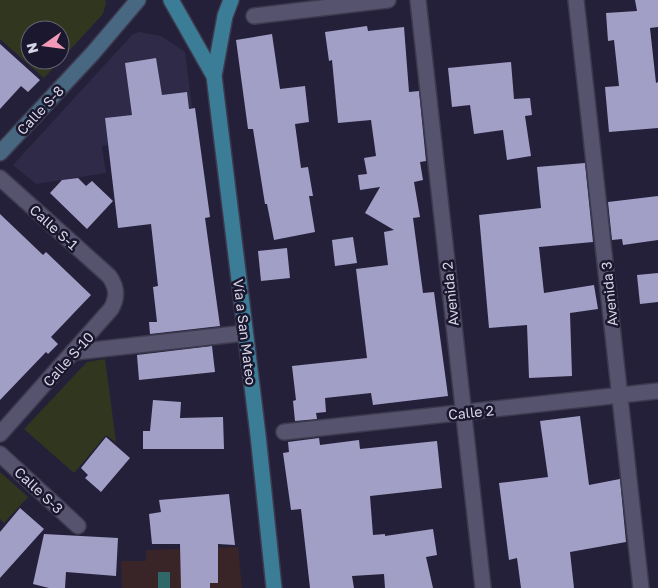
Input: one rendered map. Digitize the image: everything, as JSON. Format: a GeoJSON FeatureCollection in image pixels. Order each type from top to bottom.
{"type":"FeatureCollection","features":[{"type":"Feature","properties":{"kind":"main road"},"geometry":{"type":"LineString","coordinates":[[172,0],[214,76]]}},
{"type":"Feature","properties":{"kind":"main road"},"geometry":{"type":"LineString","coordinates":[[214,76],[231,0]]}},
{"type":"Feature","properties":{"kind":"main road","name":"Vía a San Mateo"},"geometry":{"type":"LineString","coordinates":[[214,76],[274,588]]}},
{"type":"Feature","properties":{"kind":"street","name":"Calle S-8"},"geometry":{"type":"LineString","coordinates":[[0,153],[93,53],[138,0]]}},
{"type":"Feature","properties":{"kind":"street"},"geometry":{"type":"LineString","coordinates":[[254,16],[388,0]]}},
{"type":"Feature","properties":{"kind":"street","name":"Avenida 2"},"geometry":{"type":"LineString","coordinates":[[418,0],[483,588]]}},
{"type":"Feature","properties":{"kind":"street","name":"Avenida 3"},"geometry":{"type":"LineString","coordinates":[[576,0],[640,588]]}},
{"type":"Feature","properties":{"kind":"street","name":"Calle S-1"},"geometry":{"type":"LineString","coordinates":[[0,178],[108,276]]}},
{"type":"Feature","properties":{"kind":"street","name":"Calle S-10"},"geometry":{"type":"LineString","coordinates":[[1,431],[75,352],[115,303],[116,288],[108,276]]}},
{"type":"Feature","properties":{"kind":"street"},"geometry":{"type":"LineString","coordinates":[[75,352],[245,333]]}},
{"type":"Feature","properties":{"kind":"street","name":"Calle 2"},"geometry":{"type":"LineString","coordinates":[[284,432],[658,391]]}},
{"type":"Feature","properties":{"kind":"street","name":"Calle S-3"},"geometry":{"type":"LineString","coordinates":[[0,454],[78,526]]}},
{"type":"Feature","properties":{"kind":"shaded area"},"geometry":{"type":"Polygon","coordinates":[[[0,0],[105,0],[103,14],[70,50],[70,20],[20,20],[20,57],[0,39],[0,0]]]}},
{"type":"Feature","properties":{"kind":"shaded area"},"geometry":{"type":"Polygon","coordinates":[[[139,32],[161,36],[185,52],[192,108],[105,118],[108,145],[102,146],[106,173],[36,184],[13,165],[133,34],[139,32]]]}},
{"type":"Feature","properties":{"kind":"shaded area"},"geometry":{"type":"Polygon","coordinates":[[[35,70],[51,70],[44,78],[35,70]]]}},
{"type":"Feature","properties":{"kind":"shaded area"},"geometry":{"type":"Polygon","coordinates":[[[105,359],[116,442],[106,435],[74,473],[24,429],[87,362],[105,359]]]}},
{"type":"Feature","properties":{"kind":"shaded area"},"geometry":{"type":"Polygon","coordinates":[[[0,472],[28,497],[4,523],[0,519],[0,472]]]}},
{"type":"Feature","properties":{"kind":"shaded area"},"geometry":{"type":"Polygon","coordinates":[[[238,547],[242,588],[122,588],[121,561],[146,561],[146,550],[238,547]]]}},
{"type":"Feature","properties":{"kind":"shaded area"},"geometry":{"type":"Polygon","coordinates":[[[158,572],[170,572],[170,588],[158,588],[158,572]]]}},
{"type":"Feature","properties":{"kind":"building"},"geometry":{"type":"Polygon","coordinates":[[[635,0],[658,0],[658,27],[650,28],[656,83],[658,82],[658,128],[609,132],[605,87],[619,86],[614,40],[608,41],[606,13],[637,11],[635,0]]]}},
{"type":"Feature","properties":{"kind":"building"},"geometry":{"type":"Polygon","coordinates":[[[367,26],[368,31],[404,27],[409,92],[419,91],[426,161],[420,162],[423,180],[414,182],[420,217],[413,218],[423,293],[434,292],[448,396],[373,405],[371,393],[325,398],[326,412],[316,413],[317,419],[295,421],[293,401],[296,400],[292,366],[367,358],[356,269],[388,265],[384,232],[394,230],[365,213],[380,187],[360,190],[358,175],[367,174],[364,158],[376,156],[371,120],[338,123],[332,60],[329,61],[325,32],[367,26]]]}},
{"type":"Feature","properties":{"kind":"building"},"geometry":{"type":"Polygon","coordinates":[[[272,34],[280,89],[305,86],[309,122],[295,124],[301,168],[308,167],[313,196],[309,196],[315,232],[274,240],[267,204],[265,204],[253,129],[248,129],[236,40],[272,34]]]}},
{"type":"Feature","properties":{"kind":"building"},"geometry":{"type":"Polygon","coordinates":[[[0,44],[20,62],[20,70],[29,70],[40,80],[28,92],[21,86],[0,109],[0,44]]]}},
{"type":"Feature","properties":{"kind":"building"},"geometry":{"type":"Polygon","coordinates":[[[156,58],[162,95],[187,92],[189,109],[195,108],[210,217],[205,218],[220,326],[150,334],[149,322],[157,322],[153,287],[158,286],[151,224],[118,228],[105,118],[132,115],[125,63],[156,58]]]}},
{"type":"Feature","properties":{"kind":"building"},"geometry":{"type":"Polygon","coordinates":[[[511,62],[514,99],[530,98],[532,115],[525,116],[531,156],[507,160],[503,130],[474,134],[470,105],[452,107],[448,68],[511,62]]]}},
{"type":"Feature","properties":{"kind":"building"},"geometry":{"type":"Polygon","coordinates":[[[585,163],[593,242],[539,247],[544,293],[594,285],[598,309],[570,313],[572,376],[529,378],[527,325],[489,328],[479,215],[541,208],[537,167],[585,163]]]}},
{"type":"Feature","properties":{"kind":"building"},"geometry":{"type":"Polygon","coordinates":[[[78,178],[86,186],[92,181],[113,201],[87,229],[50,193],[62,180],[78,178]]]}},
{"type":"Feature","properties":{"kind":"building"},"geometry":{"type":"Polygon","coordinates":[[[658,196],[658,240],[623,245],[622,239],[612,240],[608,202],[658,196]]]}},
{"type":"Feature","properties":{"kind":"building"},"geometry":{"type":"Polygon","coordinates":[[[0,214],[43,255],[46,252],[91,295],[51,337],[58,344],[48,354],[46,352],[0,400],[0,214]]]}},
{"type":"Feature","properties":{"kind":"building"},"geometry":{"type":"Polygon","coordinates":[[[353,237],[357,263],[335,266],[332,240],[353,237]]]}},
{"type":"Feature","properties":{"kind":"building"},"geometry":{"type":"Polygon","coordinates":[[[287,248],[290,278],[261,281],[258,251],[287,248]]]}},
{"type":"Feature","properties":{"kind":"building"},"geometry":{"type":"Polygon","coordinates":[[[658,273],[658,302],[640,304],[637,275],[658,273]]]}},
{"type":"Feature","properties":{"kind":"building"},"geometry":{"type":"Polygon","coordinates":[[[212,346],[215,372],[139,380],[137,355],[212,346]]]}},
{"type":"Feature","properties":{"kind":"building"},"geometry":{"type":"Polygon","coordinates":[[[153,400],[181,402],[180,418],[223,417],[224,449],[143,449],[143,431],[150,431],[153,400]]]}},
{"type":"Feature","properties":{"kind":"building"},"geometry":{"type":"Polygon","coordinates":[[[580,416],[589,485],[620,479],[626,542],[570,552],[574,588],[521,588],[517,558],[509,560],[499,483],[548,477],[540,421],[580,416]]]}},
{"type":"Feature","properties":{"kind":"building"},"geometry":{"type":"Polygon","coordinates":[[[106,437],[130,458],[101,492],[85,478],[88,475],[81,468],[106,437]]]}},
{"type":"Feature","properties":{"kind":"building"},"geometry":{"type":"Polygon","coordinates":[[[319,438],[320,445],[359,440],[360,449],[437,441],[442,488],[370,496],[373,535],[385,534],[385,536],[433,529],[437,555],[426,557],[433,588],[385,588],[384,574],[352,576],[354,588],[310,588],[301,509],[291,510],[283,453],[289,452],[288,442],[319,438]]]}},
{"type":"Feature","properties":{"kind":"building"},"geometry":{"type":"Polygon","coordinates":[[[229,494],[235,545],[218,544],[218,583],[210,583],[210,588],[181,588],[180,544],[152,544],[149,514],[161,512],[159,500],[229,494]]]}},
{"type":"Feature","properties":{"kind":"building"},"geometry":{"type":"Polygon","coordinates":[[[20,508],[44,529],[0,578],[0,532],[20,508]]]}},
{"type":"Feature","properties":{"kind":"building"},"geometry":{"type":"Polygon","coordinates":[[[44,534],[118,538],[116,576],[66,572],[65,588],[49,588],[33,584],[44,534]]]}}]}
